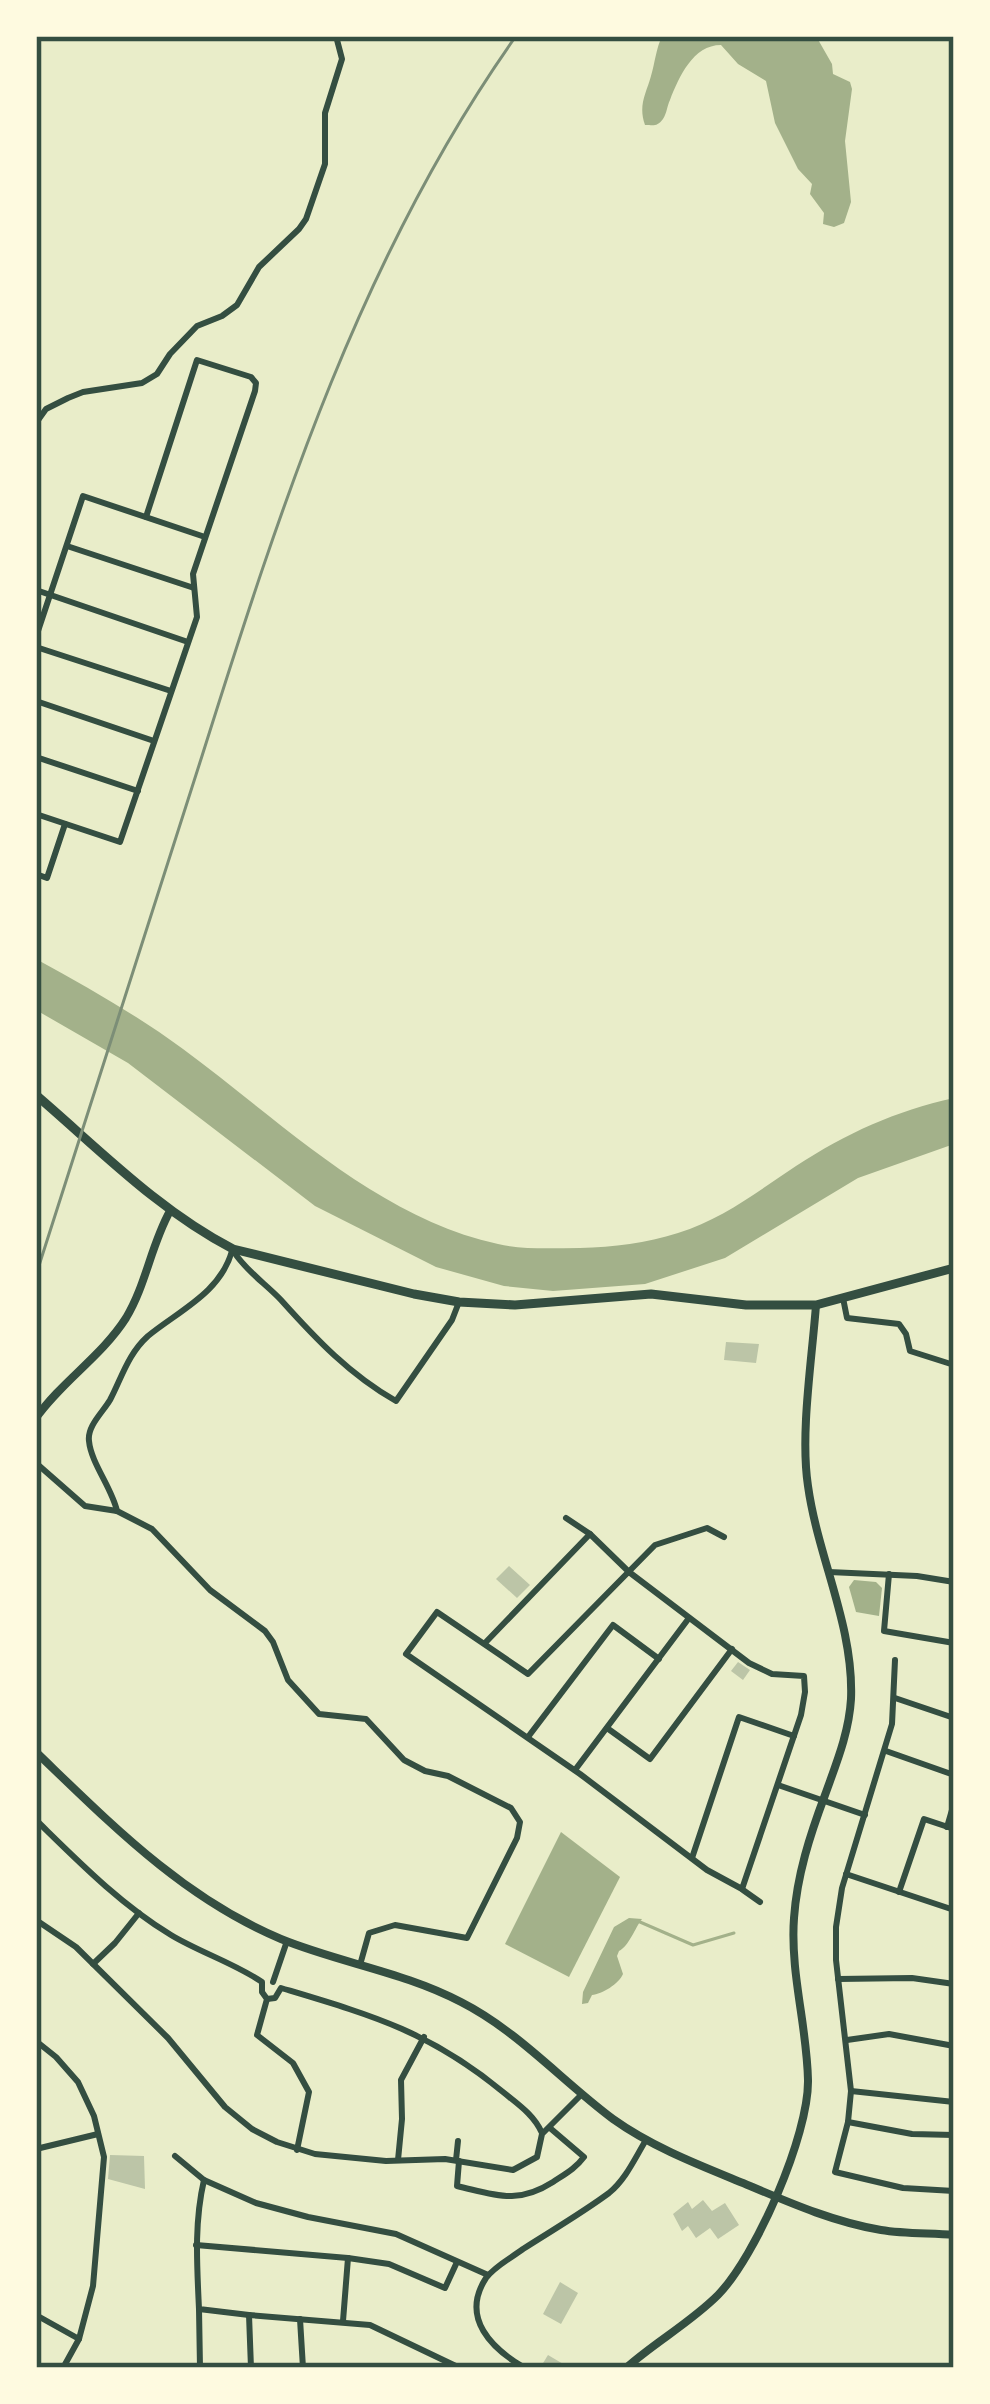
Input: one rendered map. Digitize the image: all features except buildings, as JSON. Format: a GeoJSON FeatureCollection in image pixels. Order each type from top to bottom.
{"type":"FeatureCollection","features":[{"type":"Feature","properties":{"kind":"main road"},"geometry":{"type":"LineString","coordinates":[[36,1095],[170,1211],[232,1249],[414,1294],[459,1302],[532,1305],[651,1294],[746,1305],[816,1305],[954,1268]]}},
{"type":"Feature","properties":{"kind":"street"},"geometry":{"type":"LineString","coordinates":[[36,423],[55,403],[83,392],[142,383],[157,374],[197,326],[237,305],[259,267],[299,229],[325,164],[325,113],[342,59],[335,36]]}},
{"type":"Feature","properties":{"kind":"street"},"geometry":{"type":"LineString","coordinates":[[36,814],[120,842],[197,617],[193,574],[255,391],[256,382],[250,377],[197,360],[146,517]]}},
{"type":"Feature","properties":{"kind":"street"},"geometry":{"type":"LineString","coordinates":[[36,637],[83,496],[205,537]]}},
{"type":"Feature","properties":{"kind":"street"},"geometry":{"type":"LineString","coordinates":[[67,546],[195,589]]}},
{"type":"Feature","properties":{"kind":"street"},"geometry":{"type":"LineString","coordinates":[[36,590],[188,642]]}},
{"type":"Feature","properties":{"kind":"street"},"geometry":{"type":"LineString","coordinates":[[36,647],[171,692]]}},
{"type":"Feature","properties":{"kind":"street"},"geometry":{"type":"LineString","coordinates":[[36,701],[154,741]]}},
{"type":"Feature","properties":{"kind":"street"},"geometry":{"type":"LineString","coordinates":[[36,757],[138,791]]}},
{"type":"Feature","properties":{"kind":"street"},"geometry":{"type":"LineString","coordinates":[[36,874],[47,878],[65,824]]}},
{"type":"Feature","properties":{"kind":"street"},"geometry":{"type":"LineString","coordinates":[[36,1418],[127,1316],[170,1211]]}},
{"type":"Feature","properties":{"kind":"street"},"geometry":{"type":"LineString","coordinates":[[232,1249],[352,1373],[396,1401],[452,1320],[459,1302]]}},
{"type":"Feature","properties":{"kind":"street"},"geometry":{"type":"LineString","coordinates":[[117,1510],[89,1442],[91,1430],[131,1354],[204,1294],[224,1272],[232,1249]]}},
{"type":"Feature","properties":{"kind":"street"},"geometry":{"type":"LineString","coordinates":[[843,1298],[847,1318],[899,1324],[910,1352],[954,1365]]}},
{"type":"Feature","properties":{"kind":"street"},"geometry":{"type":"LineString","coordinates":[[626,2368],[725,2287],[753,2246],[798,2141],[807,2107],[808,2071],[793,1931],[796,1892],[851,1705],[848,1652],[807,1482],[816,1305]]}},
{"type":"Feature","properties":{"kind":"street"},"geometry":{"type":"LineString","coordinates":[[36,1463],[85,1506],[117,1510],[152,1529],[210,1590],[265,1631],[288,1681],[320,1714],[366,1719],[404,1760],[495,1798],[518,1816],[517,1838],[467,1938],[395,1925],[369,1933],[360,1965]]}},
{"type":"Feature","properties":{"kind":"street"},"geometry":{"type":"LineString","coordinates":[[566,1518],[629,1572],[760,1669],[804,1676],[795,1736],[742,1889]]}},
{"type":"Feature","properties":{"kind":"street"},"geometry":{"type":"LineString","coordinates":[[724,1537],[707,1528],[656,1544],[528,1674],[436,1612],[406,1654],[760,1902]]}},
{"type":"Feature","properties":{"kind":"street"},"geometry":{"type":"LineString","coordinates":[[485,1643],[590,1534]]}},
{"type":"Feature","properties":{"kind":"street"},"geometry":{"type":"LineString","coordinates":[[829,1572],[954,1582]]}},
{"type":"Feature","properties":{"kind":"street"},"geometry":{"type":"LineString","coordinates":[[890,1574],[884,1631],[954,1643]]}},
{"type":"Feature","properties":{"kind":"street"},"geometry":{"type":"LineString","coordinates":[[575,1770],[689,1618]]}},
{"type":"Feature","properties":{"kind":"street"},"geometry":{"type":"LineString","coordinates":[[528,1737],[613,1625],[659,1659]]}},
{"type":"Feature","properties":{"kind":"street"},"geometry":{"type":"LineString","coordinates":[[607,1727],[650,1759],[732,1649]]}},
{"type":"Feature","properties":{"kind":"street"},"geometry":{"type":"LineString","coordinates":[[895,1660],[886,1750],[846,1874],[836,1928],[851,2091],[835,2173],[903,2188],[954,2191]]}},
{"type":"Feature","properties":{"kind":"street"},"geometry":{"type":"LineString","coordinates":[[894,1698],[954,1718]]}},
{"type":"Feature","properties":{"kind":"street"},"geometry":{"type":"LineString","coordinates":[[692,1858],[739,1717],[795,1736]]}},
{"type":"Feature","properties":{"kind":"street"},"geometry":{"type":"LineString","coordinates":[[886,1750],[954,1775]]}},
{"type":"Feature","properties":{"kind":"street"},"geometry":{"type":"LineString","coordinates":[[36,1752],[132,1844],[185,1886],[286,1941],[464,2003],[514,2036],[646,2140],[775,2196],[862,2226],[954,2235]]}},
{"type":"Feature","properties":{"kind":"street"},"geometry":{"type":"LineString","coordinates":[[778,1784],[865,1815]]}},
{"type":"Feature","properties":{"kind":"street"},"geometry":{"type":"LineString","coordinates":[[899,1892],[924,1820],[950,1828],[954,1803]]}},
{"type":"Feature","properties":{"kind":"street"},"geometry":{"type":"LineString","coordinates":[[36,1820],[104,1885],[172,1936],[262,1982],[424,2037],[471,2066],[584,2157],[576,2168],[536,2193],[505,2197],[457,2186],[458,2141]]}},
{"type":"Feature","properties":{"kind":"street"},"geometry":{"type":"LineString","coordinates":[[846,1874],[954,1910]]}},
{"type":"Feature","properties":{"kind":"street"},"geometry":{"type":"LineString","coordinates":[[93,1964],[139,1913]]}},
{"type":"Feature","properties":{"kind":"street"},"geometry":{"type":"LineString","coordinates":[[36,1919],[66,1939],[177,2047],[225,2107],[252,2129],[297,2150],[398,2161],[458,2161],[513,2170],[536,2157],[546,2131],[582,2094]]}},
{"type":"Feature","properties":{"kind":"street"},"geometry":{"type":"LineString","coordinates":[[267,1999],[275,1998],[286,1941]]}},
{"type":"Feature","properties":{"kind":"street"},"geometry":{"type":"LineString","coordinates":[[838,1978],[912,1978],[954,1984]]}},
{"type":"Feature","properties":{"kind":"street"},"geometry":{"type":"LineString","coordinates":[[262,1982],[267,1999]]}},
{"type":"Feature","properties":{"kind":"street"},"geometry":{"type":"LineString","coordinates":[[267,1999],[257,2035],[293,2063],[309,2092],[297,2150]]}},
{"type":"Feature","properties":{"kind":"street"},"geometry":{"type":"LineString","coordinates":[[847,2040],[890,2034],[954,2046]]}},
{"type":"Feature","properties":{"kind":"street"},"geometry":{"type":"LineString","coordinates":[[398,2161],[401,2080],[424,2037]]}},
{"type":"Feature","properties":{"kind":"street"},"geometry":{"type":"LineString","coordinates":[[36,2041],[78,2082],[94,2116],[104,2157],[93,2286],[79,2338],[63,2368]]}},
{"type":"Feature","properties":{"kind":"street"},"geometry":{"type":"LineString","coordinates":[[851,2091],[954,2102]]}},
{"type":"Feature","properties":{"kind":"street"},"geometry":{"type":"LineString","coordinates":[[848,2122],[912,2134],[954,2134]]}},
{"type":"Feature","properties":{"kind":"street"},"geometry":{"type":"LineString","coordinates":[[36,2211],[36,2152],[98,2134]]}},
{"type":"Feature","properties":{"kind":"street"},"geometry":{"type":"LineString","coordinates":[[525,2368],[493,2346],[480,2326],[478,2306],[488,2275],[610,2192],[646,2140]]}},
{"type":"Feature","properties":{"kind":"street"},"geometry":{"type":"LineString","coordinates":[[175,2156],[204,2180],[275,2210],[396,2234],[488,2275]]}},
{"type":"Feature","properties":{"kind":"street"},"geometry":{"type":"LineString","coordinates":[[200,2368],[196,2245],[204,2180]]}},
{"type":"Feature","properties":{"kind":"street"},"geometry":{"type":"LineString","coordinates":[[196,2245],[389,2264],[445,2288],[458,2261]]}},
{"type":"Feature","properties":{"kind":"street"},"geometry":{"type":"LineString","coordinates":[[343,2321],[348,2258]]}},
{"type":"Feature","properties":{"kind":"street"},"geometry":{"type":"LineString","coordinates":[[199,2309],[370,2325],[460,2368]]}},
{"type":"Feature","properties":{"kind":"street"},"geometry":{"type":"LineString","coordinates":[[249,2314],[251,2368]]}},
{"type":"Feature","properties":{"kind":"street"},"geometry":{"type":"LineString","coordinates":[[36,2315],[79,2338]]}},
{"type":"Feature","properties":{"kind":"street"},"geometry":{"type":"LineString","coordinates":[[300,2319],[303,2368]]}},
{"type":"Feature","properties":{"kind":"shaded area"},"geometry":{"type":"Polygon","coordinates":[[[662,36],[816,36],[833,74],[850,82],[852,89],[845,141],[851,202],[844,223],[823,224],[824,213],[810,194],[812,184],[798,169],[775,123],[766,81],[738,64],[721,45],[695,56],[663,119],[645,125],[644,100],[662,36]]]}},
{"type":"Feature","properties":{"kind":"shaded area"},"geometry":{"type":"Polygon","coordinates":[[[36,959],[166,1037],[371,1189],[453,1231],[498,1244],[593,1247],[678,1233],[725,1212],[853,1133],[954,1098],[954,1144],[858,1178],[725,1258],[645,1284],[553,1291],[504,1286],[436,1267],[315,1206],[128,1063],[36,1010],[36,959]]]}},
{"type":"Feature","properties":{"kind":"shaded area"},"geometry":{"type":"Polygon","coordinates":[[[854,1580],[876,1582],[882,1588],[879,1616],[856,1612],[849,1587],[854,1580]]]}},
{"type":"Feature","properties":{"kind":"shaded area"},"geometry":{"type":"Polygon","coordinates":[[[561,1832],[620,1877],[569,1977],[505,1944],[561,1832]]]}},
{"type":"Feature","properties":{"kind":"shaded area"},"geometry":{"type":"Polygon","coordinates":[[[629,1918],[642,1919],[617,1956],[623,1974],[582,2004],[583,1992],[614,1927],[629,1918]]]}},
{"type":"Feature","properties":{"kind":"waterway"},"geometry":{"type":"LineString","coordinates":[[640,1922],[693,1945],[734,1933]]}},
{"type":"Feature","properties":{"kind":"railway"},"geometry":{"type":"LineString","coordinates":[[36,1275],[295,475],[370,293],[413,205],[516,36]]}}]}
